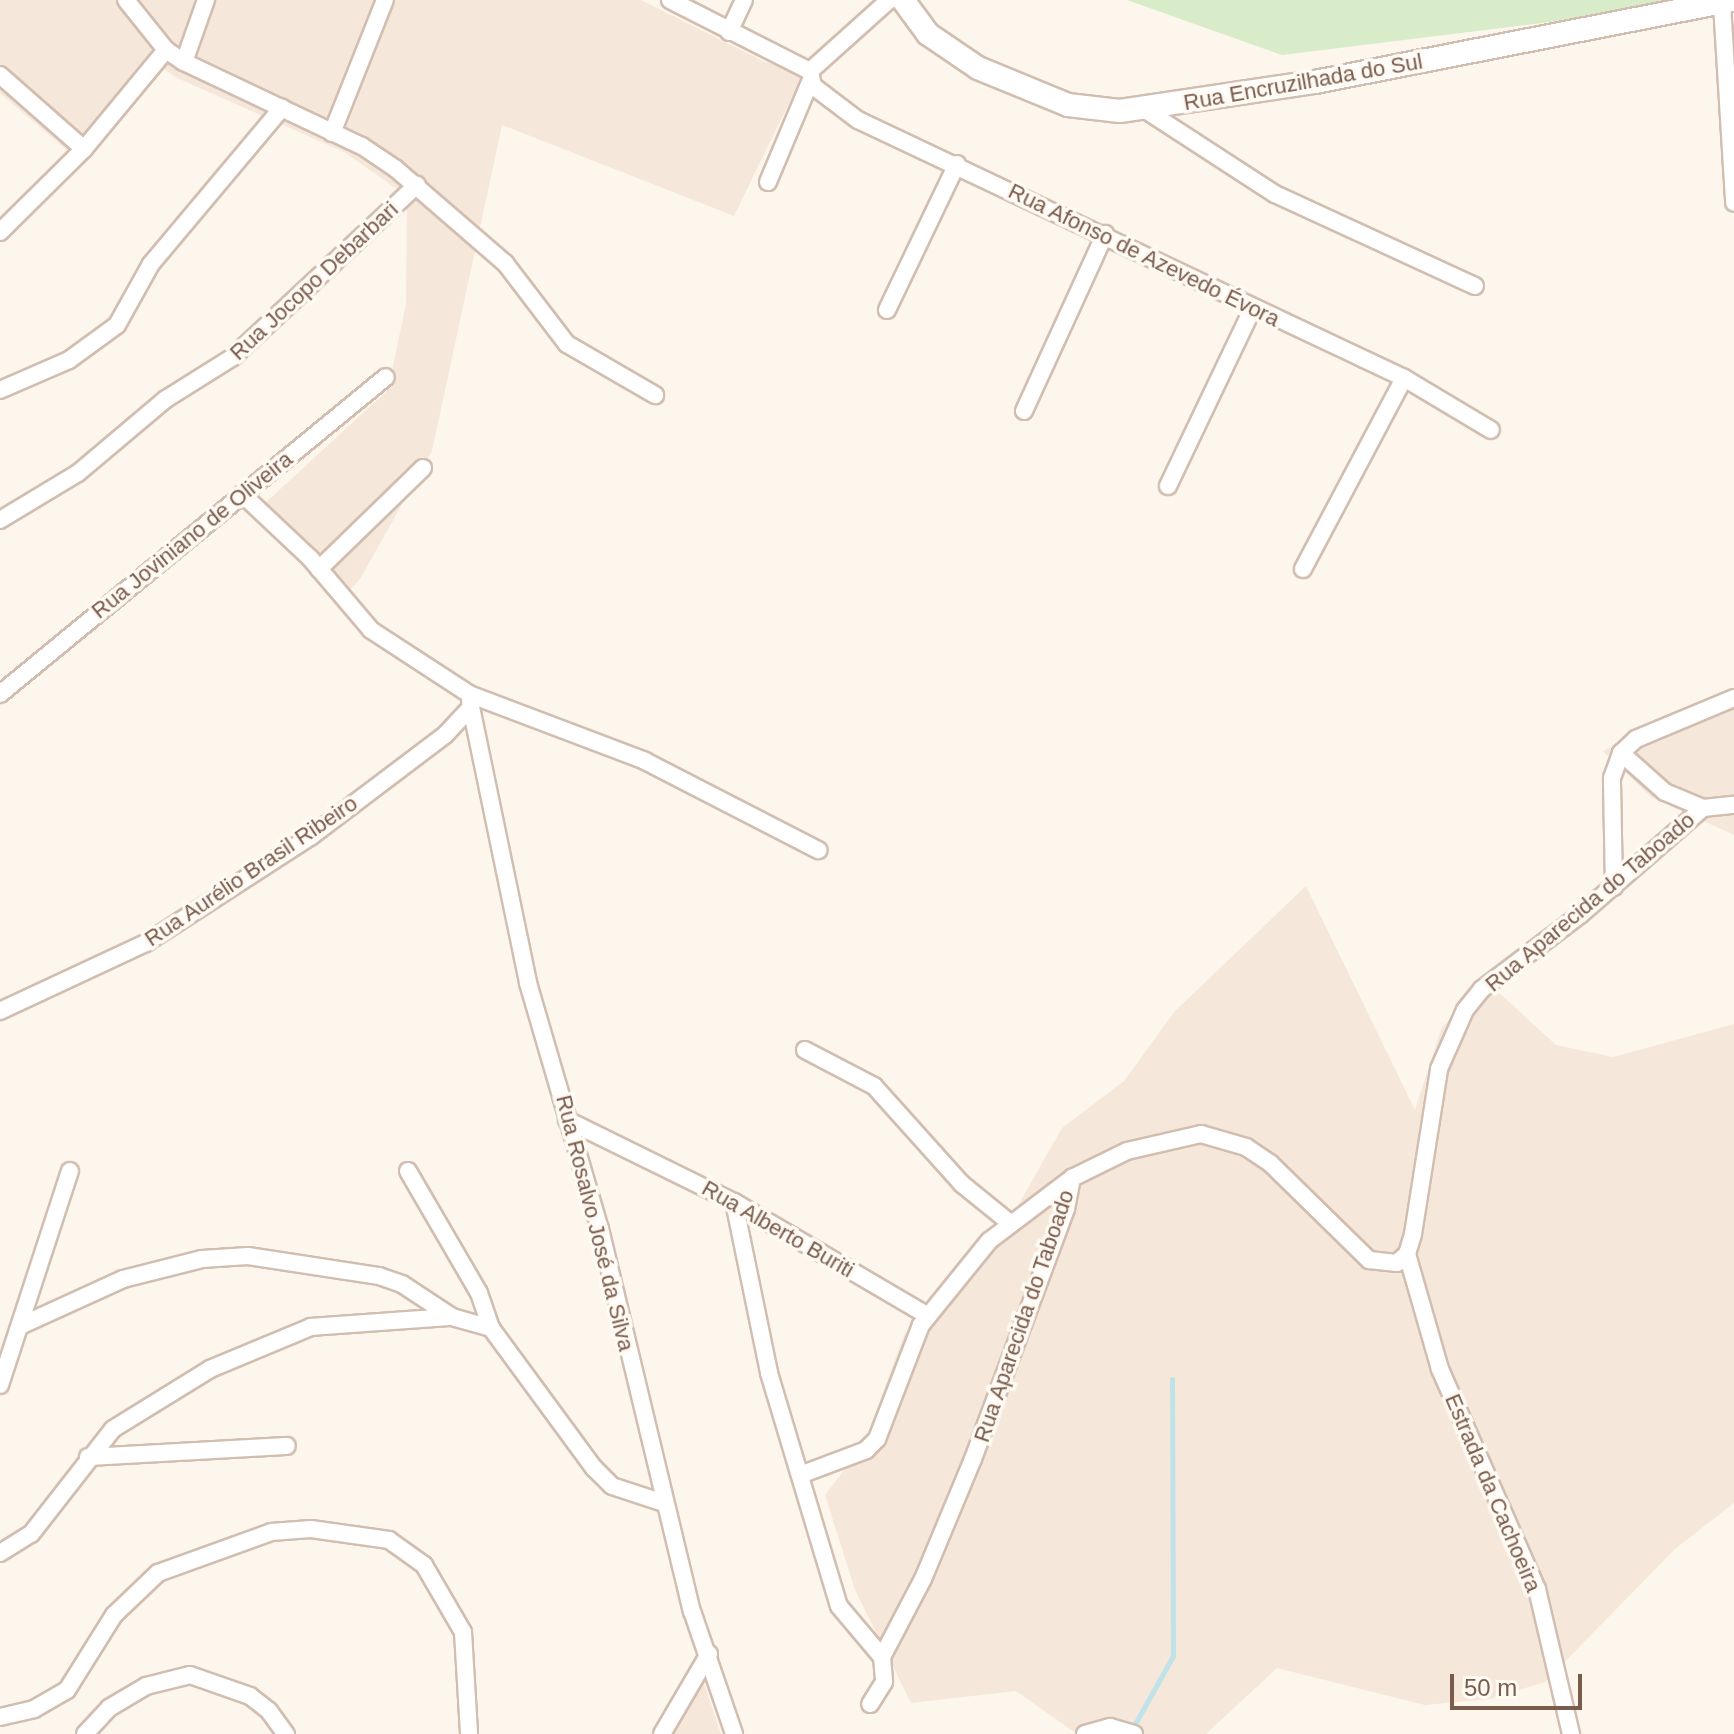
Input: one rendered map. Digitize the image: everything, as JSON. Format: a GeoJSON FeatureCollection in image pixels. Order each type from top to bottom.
{"type":"FeatureCollection","features":[{"type":"Feature","properties":{"kind":"street"},"geometry":{"type":"LineString","coordinates":[[126,0],[166,50],[184,62],[362,146],[417,185],[505,263],[567,344],[655,395]]}},
{"type":"Feature","properties":{"kind":"street"},"geometry":{"type":"LineString","coordinates":[[184,62],[206,0]]}},
{"type":"Feature","properties":{"kind":"street"},"geometry":{"type":"LineString","coordinates":[[332,133],[385,0]]}},
{"type":"Feature","properties":{"kind":"street","name":"Rua Afonso de Azevedo Évora"},"geometry":{"type":"LineString","coordinates":[[670,0],[810,76],[845,112],[1105,234],[1252,310],[1404,378],[1491,430]]}},
{"type":"Feature","properties":{"kind":"street"},"geometry":{"type":"LineString","coordinates":[[729,32],[744,0]]}},
{"type":"Feature","properties":{"kind":"street"},"geometry":{"type":"LineString","coordinates":[[768,182],[810,76],[889,0]]}},
{"type":"Feature","properties":{"kind":"street","name":"Rua Encruzilhada do Sul"},"geometry":{"type":"LineString","coordinates":[[903,0],[928,34],[1007,82],[1068,105],[1144,109],[1315,82],[1728,2]]}},
{"type":"Feature","properties":{"kind":"street"},"geometry":{"type":"LineString","coordinates":[[1728,2],[1734,203]]}},
{"type":"Feature","properties":{"kind":"street"},"geometry":{"type":"LineString","coordinates":[[0,232],[84,149],[166,50]]}},
{"type":"Feature","properties":{"kind":"street"},"geometry":{"type":"LineString","coordinates":[[0,75],[84,149]]}},
{"type":"Feature","properties":{"kind":"street"},"geometry":{"type":"LineString","coordinates":[[0,390],[95,346],[122,319],[151,264],[282,108]]}},
{"type":"Feature","properties":{"kind":"street"},"geometry":{"type":"LineString","coordinates":[[1144,109],[1275,194],[1475,286]]}},
{"type":"Feature","properties":{"kind":"street"},"geometry":{"type":"LineString","coordinates":[[887,310],[957,164]]}},
{"type":"Feature","properties":{"kind":"street","name":"Rua Jocopo Debarbari"},"geometry":{"type":"LineString","coordinates":[[0,520],[78,473],[166,399],[259,337],[417,185]]}},
{"type":"Feature","properties":{"kind":"street"},"geometry":{"type":"LineString","coordinates":[[1024,411],[1105,234]]}},
{"type":"Feature","properties":{"kind":"street"},"geometry":{"type":"LineString","coordinates":[[1168,486],[1252,310]]}},
{"type":"Feature","properties":{"kind":"street","name":"Rua Joviniano de Oliveira"},"geometry":{"type":"LineString","coordinates":[[0,694],[386,377]]}},
{"type":"Feature","properties":{"kind":"street"},"geometry":{"type":"LineString","coordinates":[[1303,569],[1404,378]]}},
{"type":"Feature","properties":{"kind":"street"},"geometry":{"type":"LineString","coordinates":[[319,569],[423,468]]}},
{"type":"Feature","properties":{"kind":"street"},"geometry":{"type":"LineString","coordinates":[[242,494],[319,569],[371,630],[470,701],[645,761],[818,850]]}},
{"type":"Feature","properties":{"kind":"street"},"geometry":{"type":"LineString","coordinates":[[1614,887],[1612,778],[1621,753],[1632,741],[1734,698]]}},
{"type":"Feature","properties":{"kind":"street","name":"Rua Aurélio Brasil Ribeiro"},"geometry":{"type":"LineString","coordinates":[[0,1011],[168,929],[310,837],[445,735],[470,701]]}},
{"type":"Feature","properties":{"kind":"street","name":"Rua Rosalvo José da Silva"},"geometry":{"type":"LineString","coordinates":[[470,701],[528,983],[600,1229],[664,1503],[734,1734]]}},
{"type":"Feature","properties":{"kind":"street"},"geometry":{"type":"LineString","coordinates":[[1621,753],[1665,792],[1734,819]]}},
{"type":"Feature","properties":{"kind":"street","name":"Rua Aparecida do Taboado"},"geometry":{"type":"LineString","coordinates":[[870,1704],[884,1682],[882,1657],[923,1579],[973,1459],[1066,1209],[1072,1178],[1156,1141],[1201,1134],[1224,1138],[1270,1163],[1369,1260],[1397,1263],[1407,1254],[1434,1089],[1456,1025],[1482,989],[1614,887],[1709,808],[1734,805]]}},
{"type":"Feature","properties":{"kind":"street"},"geometry":{"type":"LineString","coordinates":[[805,1050],[874,1086],[962,1184],[1010,1223]]}},
{"type":"Feature","properties":{"kind":"street","name":"Rua Alberto Buriti"},"geometry":{"type":"LineString","coordinates":[[567,1120],[734,1202],[928,1316]]}},
{"type":"Feature","properties":{"kind":"street"},"geometry":{"type":"LineString","coordinates":[[0,1385],[70,1171]]}},
{"type":"Feature","properties":{"kind":"street"},"geometry":{"type":"LineString","coordinates":[[408,1171],[466,1268],[491,1328],[594,1468],[612,1486],[664,1503]]}},
{"type":"Feature","properties":{"kind":"street"},"geometry":{"type":"LineString","coordinates":[[800,1475],[866,1450],[877,1439],[912,1344],[928,1316],[966,1265],[1010,1223],[1072,1178]]}},
{"type":"Feature","properties":{"kind":"street"},"geometry":{"type":"LineString","coordinates":[[734,1202],[769,1373],[839,1606],[882,1657]]}},
{"type":"Feature","properties":{"kind":"street","name":"Estrada da Cachoeira"},"geometry":{"type":"LineString","coordinates":[[1407,1254],[1440,1369],[1537,1589],[1571,1734]]}},
{"type":"Feature","properties":{"kind":"street"},"geometry":{"type":"LineString","coordinates":[[20,1326],[147,1271],[233,1257],[379,1276],[402,1284],[452,1317],[491,1328]]}},
{"type":"Feature","properties":{"kind":"street"},"geometry":{"type":"LineString","coordinates":[[0,1553],[31,1534],[88,1457],[113,1429],[154,1399],[275,1340],[334,1323],[452,1317]]}},
{"type":"Feature","properties":{"kind":"street"},"geometry":{"type":"LineString","coordinates":[[88,1457],[287,1446]]}},
{"type":"Feature","properties":{"kind":"street"},"geometry":{"type":"LineString","coordinates":[[0,1717],[34,1709],[67,1690],[114,1615],[158,1573],[271,1532],[354,1532],[410,1551],[457,1619],[467,1646],[469,1734]]}},
{"type":"Feature","properties":{"kind":"street"},"geometry":{"type":"LineString","coordinates":[[662,1734],[709,1654]]}},
{"type":"Feature","properties":{"kind":"street"},"geometry":{"type":"LineString","coordinates":[[85,1734],[109,1708],[146,1686],[190,1675],[250,1696],[286,1734]]}},
{"type":"Feature","properties":{"kind":"street"},"geometry":{"type":"LineString","coordinates":[[1089,1731],[1134,1734]]}},
{"type":"Feature","properties":{"kind":"shaded area"},"geometry":{"type":"Polygon","coordinates":[[[0,0],[641,0],[765,62],[805,70],[734,216],[502,125],[432,451],[360,579],[347,593],[264,504],[388,390],[406,304],[407,196],[344,152],[177,78],[150,59],[70,153],[0,93],[0,0]]]}},
{"type":"Feature","properties":{"kind":"shaded area"},"geometry":{"type":"Polygon","coordinates":[[[1734,688],[1734,835],[1651,797],[1603,751],[1734,688]]]}},
{"type":"Feature","properties":{"kind":"shaded area"},"geometry":{"type":"Polygon","coordinates":[[[1306,886],[1415,1110],[1441,1029],[1484,979],[1556,1045],[1613,1057],[1734,1024],[1734,1503],[1675,1549],[1545,1682],[1490,1699],[1425,1705],[1277,1668],[1206,1734],[1077,1734],[1016,1691],[911,1703],[855,1590],[825,1495],[864,1444],[904,1335],[952,1269],[1016,1209],[1062,1128],[1124,1081],[1175,1011],[1306,886]]]}},
{"type":"Feature","properties":{"kind":"shaded area"},"geometry":{"type":"Polygon","coordinates":[[[704,1683],[721,1734],[673,1734],[704,1683]]]}},
{"type":"Feature","properties":{"kind":"green space"},"geometry":{"type":"Polygon","coordinates":[[[1127,0],[1672,0],[1550,22],[1282,55],[1127,0]]]}},
{"type":"Feature","properties":{"kind":"waterway"},"geometry":{"type":"LineString","coordinates":[[1131,1731],[1173,1656],[1172,1379]]}}]}
